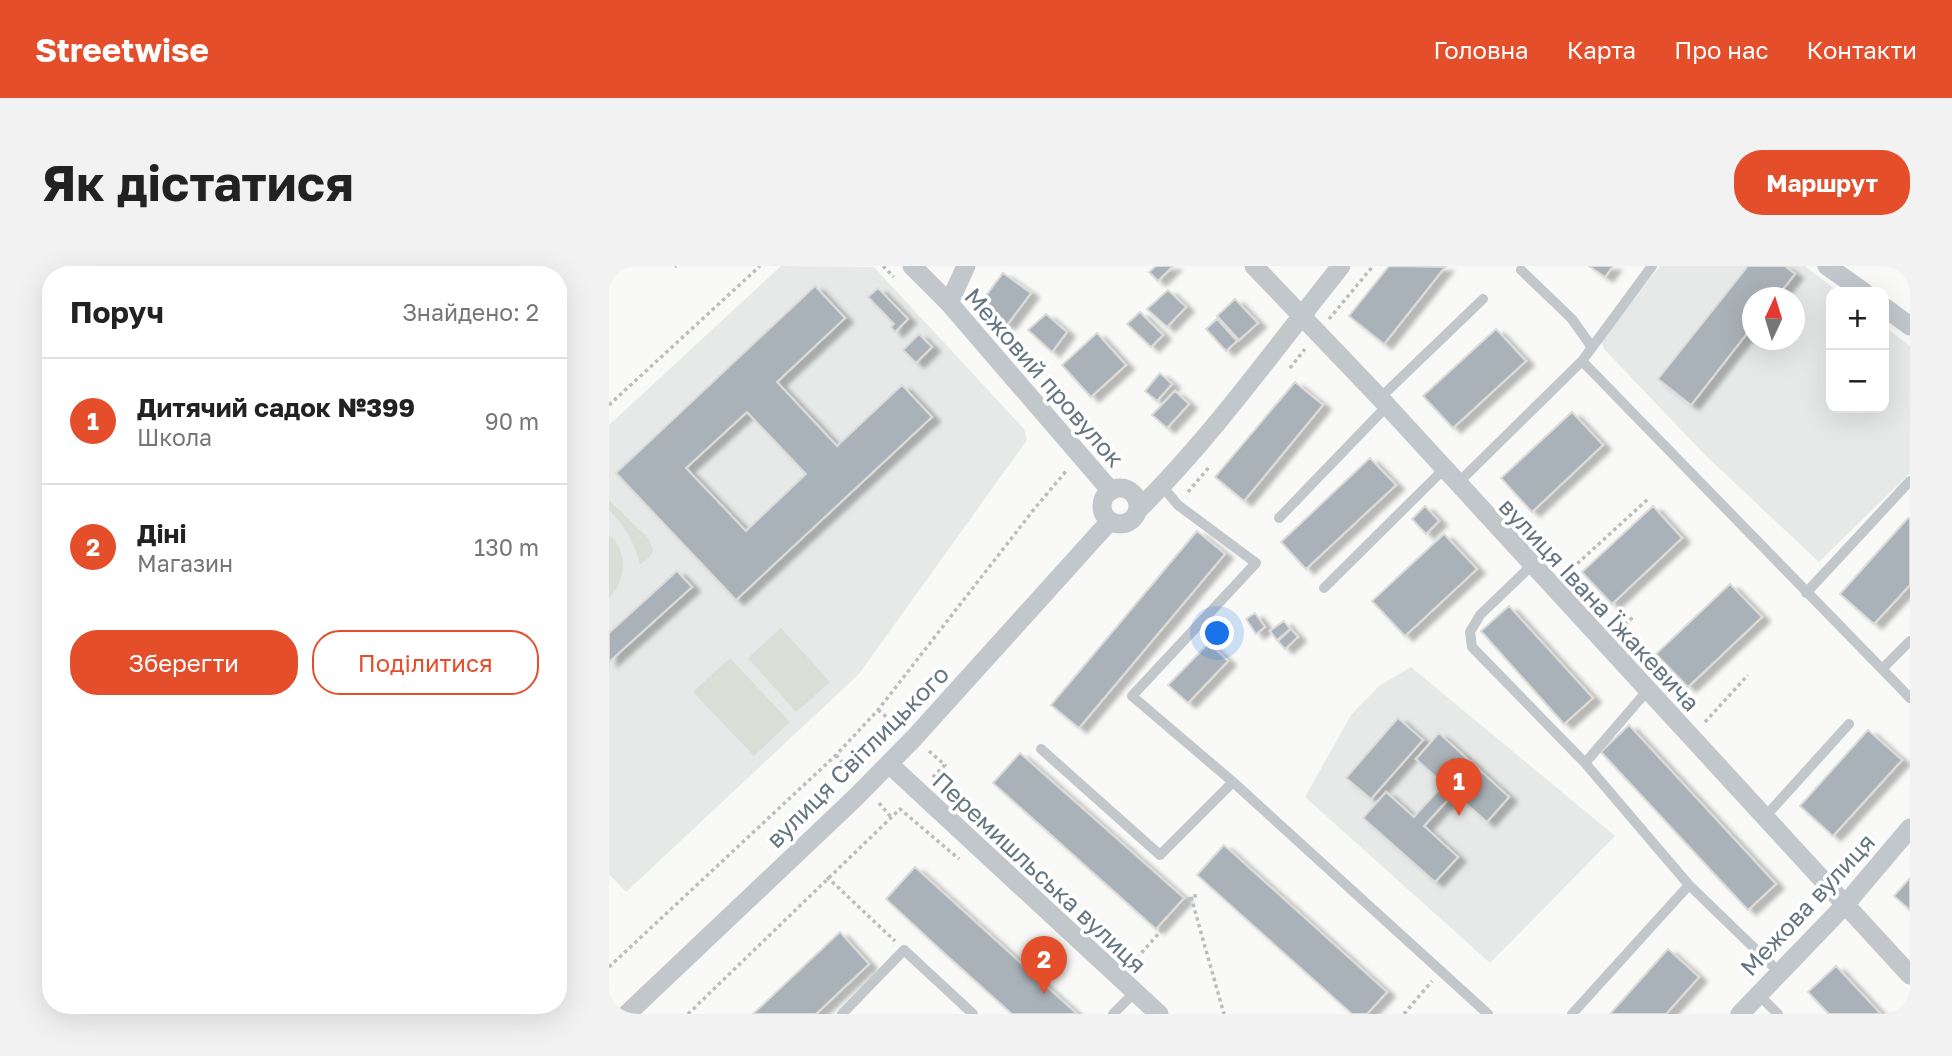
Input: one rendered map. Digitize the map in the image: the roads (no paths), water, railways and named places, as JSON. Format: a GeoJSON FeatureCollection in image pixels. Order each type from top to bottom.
{"type":"FeatureCollection","features":[{"type":"Feature","properties":{"kind":"street","name":"Межовий провулок"},"geometry":{"type":"LineString","coordinates":[[912,266],[949,303],[1111,491]]}},
{"type":"Feature","properties":{"kind":"street"},"geometry":{"type":"LineString","coordinates":[[949,303],[967,266]]}},
{"type":"Feature","properties":{"kind":"street","name":"вулиця Івана Їжакевича"},"geometry":{"type":"LineString","coordinates":[[1254,266],[1384,402],[1910,975]]}},
{"type":"Feature","properties":{"kind":"street"},"geometry":{"type":"LineString","coordinates":[[1138,510],[1133,493],[1122,488],[1107,494],[1102,505],[1105,517],[1110,521],[1121,524],[1132,520],[1341,266]]}},
{"type":"Feature","properties":{"kind":"street"},"geometry":{"type":"LineString","coordinates":[[1827,266],[1857,287]]}},
{"type":"Feature","properties":{"kind":"street"},"geometry":{"type":"LineString","coordinates":[[1889,311],[1910,326]]}},
{"type":"Feature","properties":{"kind":"street","name":"вулиця Світлицького"},"geometry":{"type":"LineString","coordinates":[[627,1014],[888,764],[932,719],[1110,521]]}},
{"type":"Feature","properties":{"kind":"street","name":"Перемишльська вулиця"},"geometry":{"type":"LineString","coordinates":[[888,764],[1159,1014]]}},
{"type":"Feature","properties":{"kind":"street","name":"Межова вулиця"},"geometry":{"type":"LineString","coordinates":[[1740,1014],[1844,905],[1910,828]]}},
{"type":"Feature","properties":{"kind":"lane"},"geometry":{"type":"LineString","coordinates":[[1457,484],[1581,361],[1651,266]]}},
{"type":"Feature","properties":{"kind":"lane"},"geometry":{"type":"LineString","coordinates":[[1521,270],[1572,319],[1591,346]]}},
{"type":"Feature","properties":{"kind":"lane"},"geometry":{"type":"LineString","coordinates":[[1279,518],[1384,402],[1483,299]]}},
{"type":"Feature","properties":{"kind":"lane"},"geometry":{"type":"LineString","coordinates":[[1581,361],[1910,698]]}},
{"type":"Feature","properties":{"kind":"lane"},"geometry":{"type":"LineString","coordinates":[[1324,589],[1444,469]]}},
{"type":"Feature","properties":{"kind":"lane"},"geometry":{"type":"LineString","coordinates":[[1807,593],[1906,493],[1910,481]]}},
{"type":"Feature","properties":{"kind":"lane"},"geometry":{"type":"LineString","coordinates":[[1162,486],[1178,505],[1256,563],[1132,696],[1233,782],[1488,1014]]}},
{"type":"Feature","properties":{"kind":"lane"},"geometry":{"type":"LineString","coordinates":[[1532,565],[1480,615],[1470,632],[1472,647],[1585,763],[1689,885],[1779,972]]}},
{"type":"Feature","properties":{"kind":"lane"},"geometry":{"type":"LineString","coordinates":[[1882,669],[1910,641]]}},
{"type":"Feature","properties":{"kind":"lane"},"geometry":{"type":"LineString","coordinates":[[1585,763],[1647,691]]}},
{"type":"Feature","properties":{"kind":"lane"},"geometry":{"type":"LineString","coordinates":[[1764,818],[1849,724]]}},
{"type":"Feature","properties":{"kind":"lane"},"geometry":{"type":"LineString","coordinates":[[1041,749],[1160,855],[1233,782]]}},
{"type":"Feature","properties":{"kind":"lane"},"geometry":{"type":"LineString","coordinates":[[1572,1014],[1689,885]]}},
{"type":"Feature","properties":{"kind":"lane"},"geometry":{"type":"LineString","coordinates":[[842,1014],[904,950],[973,1014]]}},
{"type":"Feature","properties":{"kind":"lane"},"geometry":{"type":"LineString","coordinates":[[1112,1014],[1134,993]]}},
{"type":"Feature","properties":{"kind":"lane"},"geometry":{"type":"LineString","coordinates":[[1758,994],[1778,1014]]}},
{"type":"Feature","properties":{"kind":"place","name":"Дитячий садок №399"},"geometry":{"type":"Point","coordinates":[1459,816]}},
{"type":"Feature","properties":{"kind":"place","name":"Діні"},"geometry":{"type":"Point","coordinates":[1044,994]}}]}
